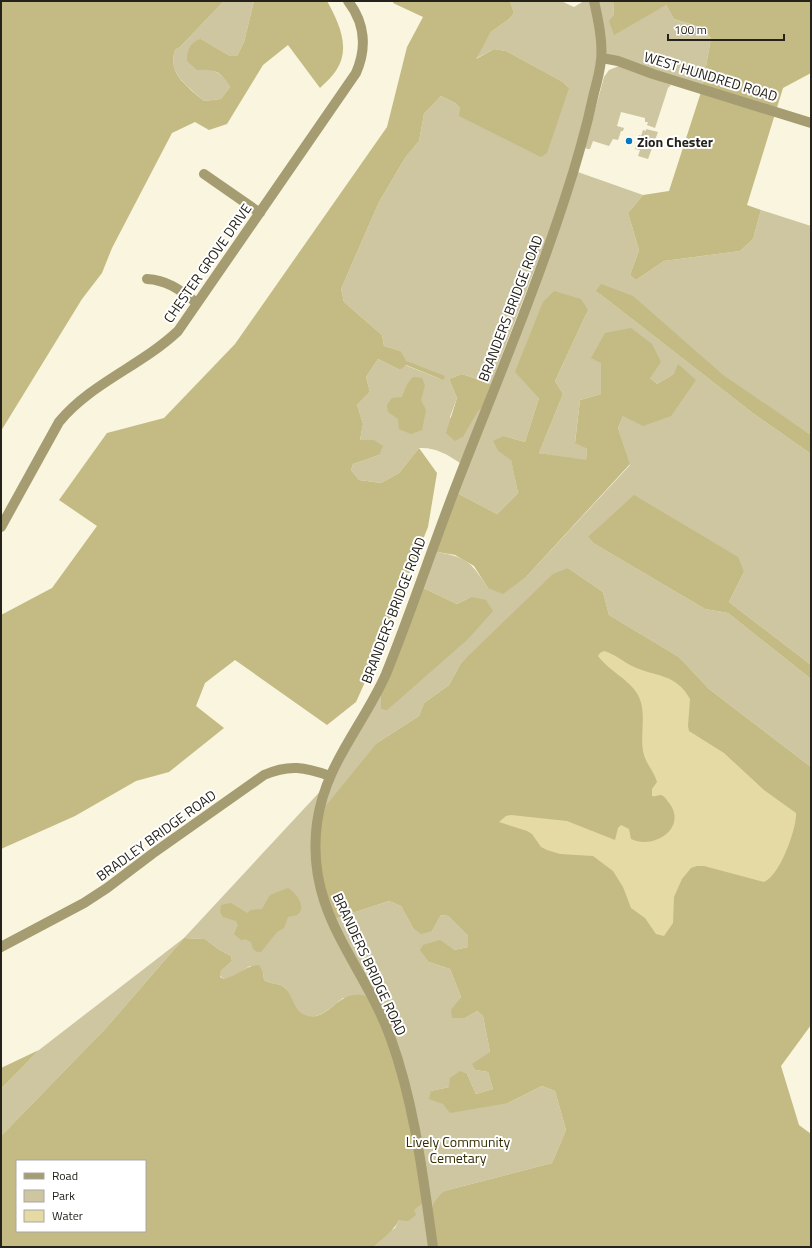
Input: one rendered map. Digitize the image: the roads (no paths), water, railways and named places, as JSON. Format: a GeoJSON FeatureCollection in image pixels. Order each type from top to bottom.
{"type":"FeatureCollection","features":[{"type":"Feature","properties":{"kind":"street","name":"CHESTER GROVE DRIVE"},"geometry":{"type":"LineString","coordinates":[[1,527],[51,434],[70,409],[82,399],[163,345],[178,331],[356,73],[361,63],[364,48],[363,33],[359,20],[348,1]]}},
{"type":"Feature","properties":{"kind":"street","name":"BRANDERS BRIDGE ROAD"},"geometry":{"type":"LineString","coordinates":[[433,1247],[420,1162],[407,1093],[400,1065],[377,1005],[330,921],[319,884],[315,847],[316,826],[323,792],[337,759],[384,677],[453,493],[520,323],[584,142],[602,58],[598,17],[594,1]]}},
{"type":"Feature","properties":{"kind":"street","name":"WEST HUNDRED ROAD"},"geometry":{"type":"LineString","coordinates":[[602,58],[618,61],[653,74],[811,123]]}},
{"type":"Feature","properties":{"kind":"street"},"geometry":{"type":"LineString","coordinates":[[204,174],[260,212]]}},
{"type":"Feature","properties":{"kind":"street"},"geometry":{"type":"LineString","coordinates":[[147,279],[159,280],[170,284],[197,302]]}},
{"type":"Feature","properties":{"kind":"street","name":"BRADLEY BRIDGE ROAD"},"geometry":{"type":"LineString","coordinates":[[1,947],[90,900],[264,775],[279,769],[294,767],[313,770],[330,776]]}},
{"type":"Feature","properties":{"kind":"water"},"geometry":{"type":"Polygon","coordinates":[[[604,651],[632,666],[672,680],[678,684],[690,699],[689,731],[724,753],[764,790],[796,813],[794,830],[786,852],[770,878],[764,882],[704,866],[691,868],[682,879],[674,897],[673,923],[664,936],[656,934],[645,918],[631,908],[623,887],[613,871],[593,856],[560,854],[547,850],[541,847],[532,834],[527,831],[499,822],[506,816],[511,815],[567,821],[615,840],[618,828],[621,825],[629,829],[631,839],[640,842],[649,842],[657,839],[665,835],[671,829],[674,822],[674,813],[670,804],[665,797],[661,795],[652,796],[652,789],[657,782],[643,751],[643,715],[641,702],[630,684],[598,656],[604,651]]]}},
{"type":"Feature","properties":{"kind":"place","name":"Zion Chester"},"geometry":{"type":"Point","coordinates":[629,141]}},
{"type":"Feature","properties":{"kind":"park label","name":"Lively Community Cemetary"},"geometry":{"type":"Point","coordinates":[458,1150]}}]}
